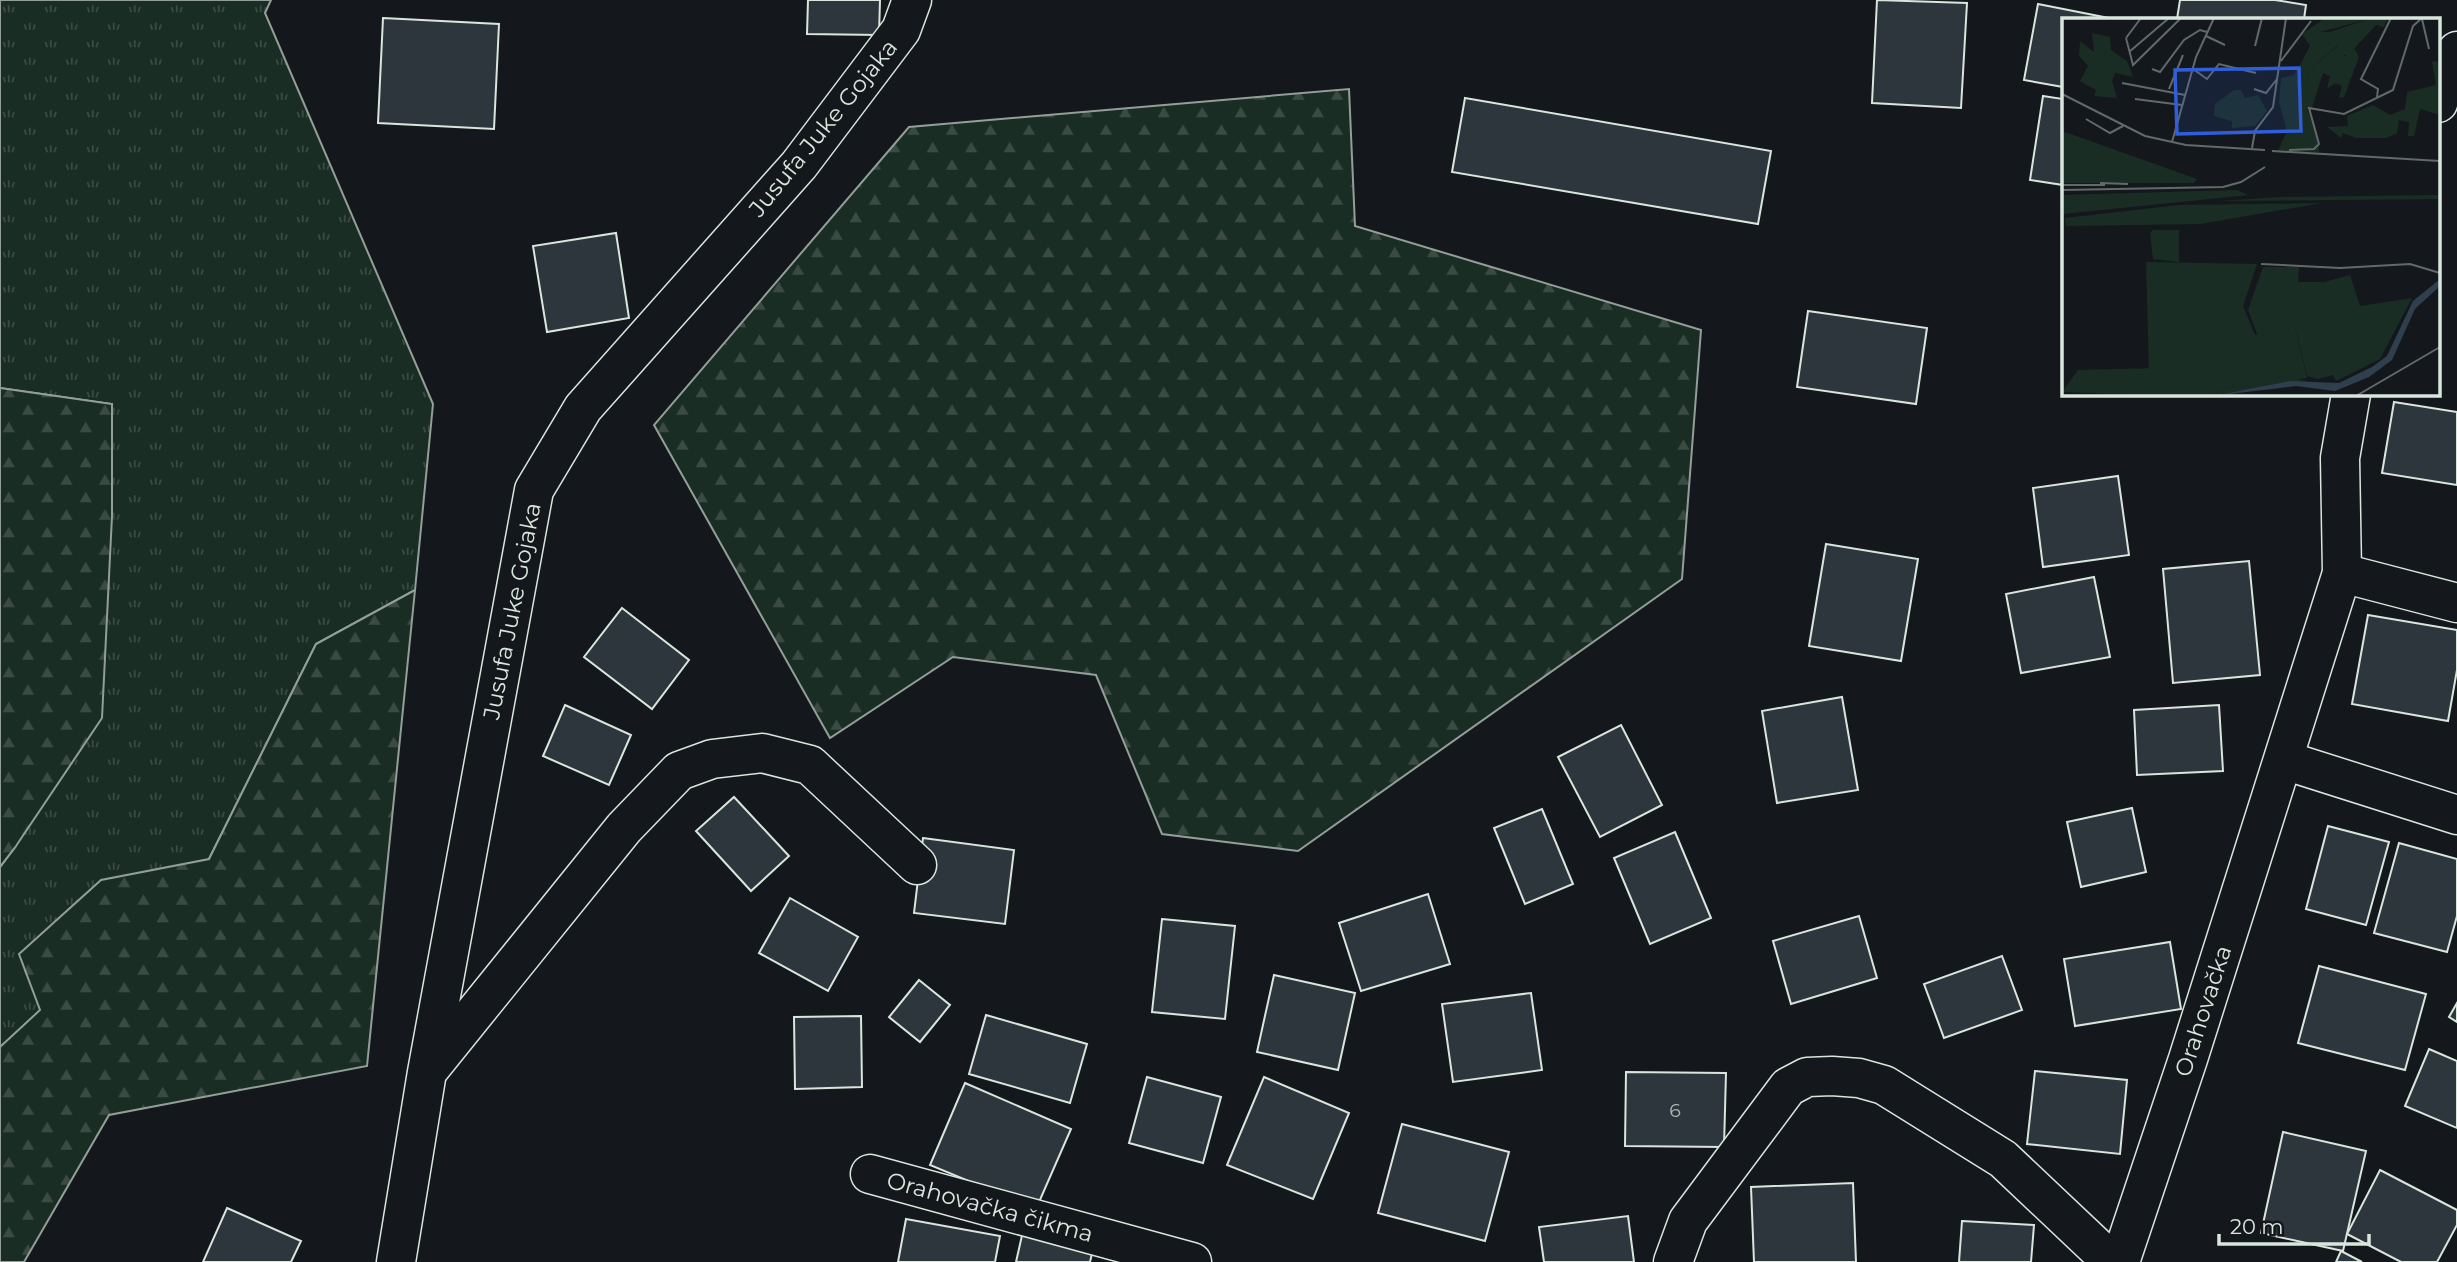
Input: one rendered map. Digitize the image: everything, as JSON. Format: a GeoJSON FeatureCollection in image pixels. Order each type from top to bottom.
{"type":"FeatureCollection","features":[{"type":"Feature","properties":{"kind":"street","name":"Jusufa Juke Gojaka"},"geometry":{"type":"LineString","coordinates":[[396,1262],[427,1072],[534,490],[583,408],[799,165],[901,30],[912,0]]}},
{"type":"Feature","properties":{"kind":"street"},"geometry":{"type":"LineString","coordinates":[[2440,98],[2457,51]]}},
{"type":"Feature","properties":{"kind":"street","name":"Orahovačka"},"geometry":{"type":"LineString","coordinates":[[2120,1262],[2188,1059],[2342,573],[2340,458],[2351,396]]}},
{"type":"Feature","properties":{"kind":"street"},"geometry":{"type":"LineString","coordinates":[[2342,573],[2457,603]]}},
{"type":"Feature","properties":{"kind":"street"},"geometry":{"type":"LineString","coordinates":[[427,1072],[624,828],[679,771],[712,759],[762,753],[810,765],[917,865]]}},
{"type":"Feature","properties":{"kind":"street"},"geometry":{"type":"LineString","coordinates":[[2284,760],[2457,815]]}},
{"type":"Feature","properties":{"kind":"street"},"geometry":{"type":"LineString","coordinates":[[1673,1262],[1688,1221],[1787,1087],[1807,1077],[1832,1076],[1859,1078],[1884,1085],[2003,1159],[2112,1262]]}},
{"type":"Feature","properties":{"kind":"street","name":"Orahovačka čikma"},"geometry":{"type":"LineString","coordinates":[[870,1174],[1192,1262]]}},
{"type":"Feature","properties":{"kind":"green space"},"geometry":{"type":"Polygon","coordinates":[[[0,0],[271,0],[265,13],[433,404],[415,590],[316,644],[209,859],[0,1047],[0,867],[16,846],[112,404],[0,388],[0,0]]]}},
{"type":"Feature","properties":{"kind":"green space"},"geometry":{"type":"Polygon","coordinates":[[[1349,89],[1355,226],[1701,330],[1682,579],[1298,851],[1162,834],[1096,675],[953,657],[830,738],[654,425],[909,127],[1349,89]]]}},
{"type":"Feature","properties":{"kind":"green space"},"geometry":{"type":"Polygon","coordinates":[[[0,388],[112,404],[112,516],[102,718],[0,867],[0,388]]]}},
{"type":"Feature","properties":{"kind":"green space"},"geometry":{"type":"Polygon","coordinates":[[[415,590],[367,1066],[109,1115],[24,1262],[0,1262],[0,1047],[40,1010],[19,954],[101,880],[209,859],[316,644],[415,590]]]}},
{"type":"Feature","properties":{"kind":"building"},"geometry":{"type":"Polygon","coordinates":[[[808,0],[880,0],[879,35],[807,34],[808,0]]]}},
{"type":"Feature","properties":{"kind":"building"},"geometry":{"type":"Polygon","coordinates":[[[1877,0],[1967,3],[1961,108],[1872,103],[1877,0]]]}},
{"type":"Feature","properties":{"kind":"building"},"geometry":{"type":"Polygon","coordinates":[[[2180,0],[2275,0],[2306,5],[2304,18],[2177,18],[2180,0]]]}},
{"type":"Feature","properties":{"kind":"building"},"geometry":{"type":"Polygon","coordinates":[[[2038,4],[2109,18],[2062,18],[2062,87],[2024,80],[2038,4]]]}},
{"type":"Feature","properties":{"kind":"building"},"geometry":{"type":"Polygon","coordinates":[[[383,18],[499,24],[494,129],[378,123],[383,18]]]}},
{"type":"Feature","properties":{"kind":"building"},"geometry":{"type":"Polygon","coordinates":[[[2043,96],[2062,99],[2062,185],[2030,180],[2043,96]]]}},
{"type":"Feature","properties":{"kind":"building"},"geometry":{"type":"Polygon","coordinates":[[[1465,98],[1771,151],[1758,224],[1452,172],[1465,98]]]}},
{"type":"Feature","properties":{"kind":"building"},"geometry":{"type":"Polygon","coordinates":[[[616,233],[629,318],[547,332],[533,246],[616,233]]]}},
{"type":"Feature","properties":{"kind":"building"},"geometry":{"type":"Polygon","coordinates":[[[1808,311],[1927,328],[1916,404],[1797,387],[1808,311]]]}},
{"type":"Feature","properties":{"kind":"building"},"geometry":{"type":"Polygon","coordinates":[[[2394,402],[2457,412],[2457,485],[2382,473],[2394,402]]]}},
{"type":"Feature","properties":{"kind":"building"},"geometry":{"type":"Polygon","coordinates":[[[2118,476],[2129,555],[2043,567],[2033,488],[2118,476]]]}},
{"type":"Feature","properties":{"kind":"building"},"geometry":{"type":"Polygon","coordinates":[[[1826,544],[1918,559],[1901,661],[1809,646],[1826,544]]]}},
{"type":"Feature","properties":{"kind":"building"},"geometry":{"type":"Polygon","coordinates":[[[2249,561],[2260,675],[2173,683],[2163,569],[2249,561]]]}},
{"type":"Feature","properties":{"kind":"building"},"geometry":{"type":"Polygon","coordinates":[[[2094,577],[2110,657],[2021,673],[2006,594],[2094,577]]]}},
{"type":"Feature","properties":{"kind":"building"},"geometry":{"type":"Polygon","coordinates":[[[622,608],[689,660],[652,709],[584,657],[622,608]]]}},
{"type":"Feature","properties":{"kind":"building"},"geometry":{"type":"Polygon","coordinates":[[[2368,615],[2457,630],[2457,670],[2448,721],[2352,704],[2368,615]]]}},
{"type":"Feature","properties":{"kind":"building"},"geometry":{"type":"Polygon","coordinates":[[[1842,697],[1858,790],[1777,803],[1762,711],[1842,697]]]}},
{"type":"Feature","properties":{"kind":"building"},"geometry":{"type":"Polygon","coordinates":[[[565,705],[631,735],[609,785],[543,756],[565,705]]]}},
{"type":"Feature","properties":{"kind":"building"},"geometry":{"type":"Polygon","coordinates":[[[2219,705],[2223,771],[2137,775],[2134,710],[2219,705]]]}},
{"type":"Feature","properties":{"kind":"building"},"geometry":{"type":"Polygon","coordinates":[[[1621,725],[1662,805],[1600,837],[1558,757],[1621,725]]]}},
{"type":"Feature","properties":{"kind":"building"},"geometry":{"type":"Polygon","coordinates":[[[734,797],[789,856],[751,891],[696,831],[734,797]]]}},
{"type":"Feature","properties":{"kind":"building"},"geometry":{"type":"Polygon","coordinates":[[[2132,808],[2146,872],[2081,887],[2067,822],[2132,808]]]}},
{"type":"Feature","properties":{"kind":"building"},"geometry":{"type":"Polygon","coordinates":[[[1542,809],[1573,884],[1525,904],[1494,828],[1542,809]]]}},
{"type":"Feature","properties":{"kind":"building"},"geometry":{"type":"Polygon","coordinates":[[[2328,826],[2389,842],[2366,925],[2306,909],[2328,826]]]}},
{"type":"Feature","properties":{"kind":"building"},"geometry":{"type":"Polygon","coordinates":[[[1675,832],[1711,918],[1650,944],[1614,858],[1675,832]]]}},
{"type":"Feature","properties":{"kind":"building"},"geometry":{"type":"Polygon","coordinates":[[[923,838],[1014,850],[1005,924],[914,913],[923,838]]]}},
{"type":"Feature","properties":{"kind":"building"},"geometry":{"type":"Polygon","coordinates":[[[2399,843],[2457,859],[2457,916],[2447,952],[2374,933],[2399,843]]]}},
{"type":"Feature","properties":{"kind":"building"},"geometry":{"type":"Polygon","coordinates":[[[1428,894],[1450,964],[1361,991],[1339,923],[1428,894]]]}},
{"type":"Feature","properties":{"kind":"building"},"geometry":{"type":"Polygon","coordinates":[[[790,898],[858,937],[828,991],[759,953],[790,898]]]}},
{"type":"Feature","properties":{"kind":"building"},"geometry":{"type":"Polygon","coordinates":[[[1859,916],[1877,978],[1791,1004],[1773,941],[1859,916]]]}},
{"type":"Feature","properties":{"kind":"building"},"geometry":{"type":"Polygon","coordinates":[[[1162,919],[1235,926],[1225,1019],[1152,1012],[1162,919]]]}},
{"type":"Feature","properties":{"kind":"building"},"geometry":{"type":"Polygon","coordinates":[[[2170,942],[2181,1009],[2075,1026],[2064,959],[2170,942]]]}},
{"type":"Feature","properties":{"kind":"building"},"geometry":{"type":"Polygon","coordinates":[[[2002,956],[2022,1010],[1944,1038],[1924,984],[2002,956]]]}},
{"type":"Feature","properties":{"kind":"building"},"geometry":{"type":"Polygon","coordinates":[[[2319,966],[2426,994],[2405,1070],[2298,1043],[2319,966]]]}},
{"type":"Feature","properties":{"kind":"building"},"geometry":{"type":"Polygon","coordinates":[[[1274,975],[1355,993],[1338,1070],[1257,1052],[1274,975]]]}},
{"type":"Feature","properties":{"kind":"building"},"geometry":{"type":"Polygon","coordinates":[[[919,980],[950,1005],[920,1042],[889,1017],[919,980]]]}},
{"type":"Feature","properties":{"kind":"building"},"geometry":{"type":"Polygon","coordinates":[[[1531,993],[1542,1070],[1453,1082],[1442,1004],[1531,993]]]}},
{"type":"Feature","properties":{"kind":"building"},"geometry":{"type":"Polygon","coordinates":[[[2457,1003],[2457,1022],[2449,1017],[2457,1003]]]}},
{"type":"Feature","properties":{"kind":"building"},"geometry":{"type":"Polygon","coordinates":[[[986,1015],[1087,1044],[1070,1103],[969,1074],[986,1015]]]}},
{"type":"Feature","properties":{"kind":"building"},"geometry":{"type":"Polygon","coordinates":[[[861,1016],[862,1087],[795,1089],[794,1017],[861,1016]]]}},
{"type":"Feature","properties":{"kind":"building"},"geometry":{"type":"Polygon","coordinates":[[[2429,1049],[2457,1061],[2457,1128],[2405,1106],[2429,1049]]]}},
{"type":"Feature","properties":{"kind":"building"},"geometry":{"type":"Polygon","coordinates":[[[2035,1071],[2127,1080],[2120,1154],[2027,1144],[2035,1071]]]}},
{"type":"Feature","properties":{"kind":"building"},"geometry":{"type":"Polygon","coordinates":[[[1626,1072],[1726,1073],[1724,1147],[1625,1146],[1626,1072]]]}},
{"type":"Feature","properties":{"kind":"building"},"geometry":{"type":"Polygon","coordinates":[[[1147,1077],[1221,1097],[1203,1163],[1129,1143],[1147,1077]]]}},
{"type":"Feature","properties":{"kind":"building"},"geometry":{"type":"Polygon","coordinates":[[[1264,1077],[1349,1113],[1313,1199],[1227,1165],[1264,1077]]]}},
{"type":"Feature","properties":{"kind":"building"},"geometry":{"type":"Polygon","coordinates":[[[965,1083],[1071,1129],[1036,1209],[930,1165],[965,1083]]]}},
{"type":"Feature","properties":{"kind":"building"},"geometry":{"type":"Polygon","coordinates":[[[1402,1124],[1509,1152],[1485,1241],[1378,1213],[1402,1124]]]}},
{"type":"Feature","properties":{"kind":"building"},"geometry":{"type":"Polygon","coordinates":[[[2283,1132],[2366,1151],[2343,1251],[2261,1233],[2283,1132]]]}},
{"type":"Feature","properties":{"kind":"building"},"geometry":{"type":"Polygon","coordinates":[[[2380,1170],[2457,1210],[2457,1225],[2437,1262],[2401,1262],[2347,1234],[2380,1170]]]}},
{"type":"Feature","properties":{"kind":"building"},"geometry":{"type":"Polygon","coordinates":[[[1853,1183],[1856,1262],[1754,1262],[1751,1187],[1853,1183]]]}},
{"type":"Feature","properties":{"kind":"building"},"geometry":{"type":"Polygon","coordinates":[[[227,1208],[301,1241],[291,1262],[203,1262],[227,1208]]]}},
{"type":"Feature","properties":{"kind":"building"},"geometry":{"type":"Polygon","coordinates":[[[1628,1216],[1634,1262],[1544,1262],[1539,1227],[1628,1216]]]}},
{"type":"Feature","properties":{"kind":"building"},"geometry":{"type":"Polygon","coordinates":[[[906,1219],[1000,1236],[995,1262],[898,1262],[906,1219]]]}},
{"type":"Feature","properties":{"kind":"building"},"geometry":{"type":"Polygon","coordinates":[[[1962,1221],[2034,1225],[2031,1262],[1959,1262],[1962,1221]]]}},
{"type":"Feature","properties":{"kind":"building"},"geometry":{"type":"Polygon","coordinates":[[[1023,1231],[1094,1245],[1090,1262],[1016,1262],[1023,1231]]]}},
{"type":"Feature","properties":{"kind":"building"},"geometry":{"type":"Polygon","coordinates":[[[2341,1251],[2362,1262],[2336,1262],[2341,1251]]]}}]}
